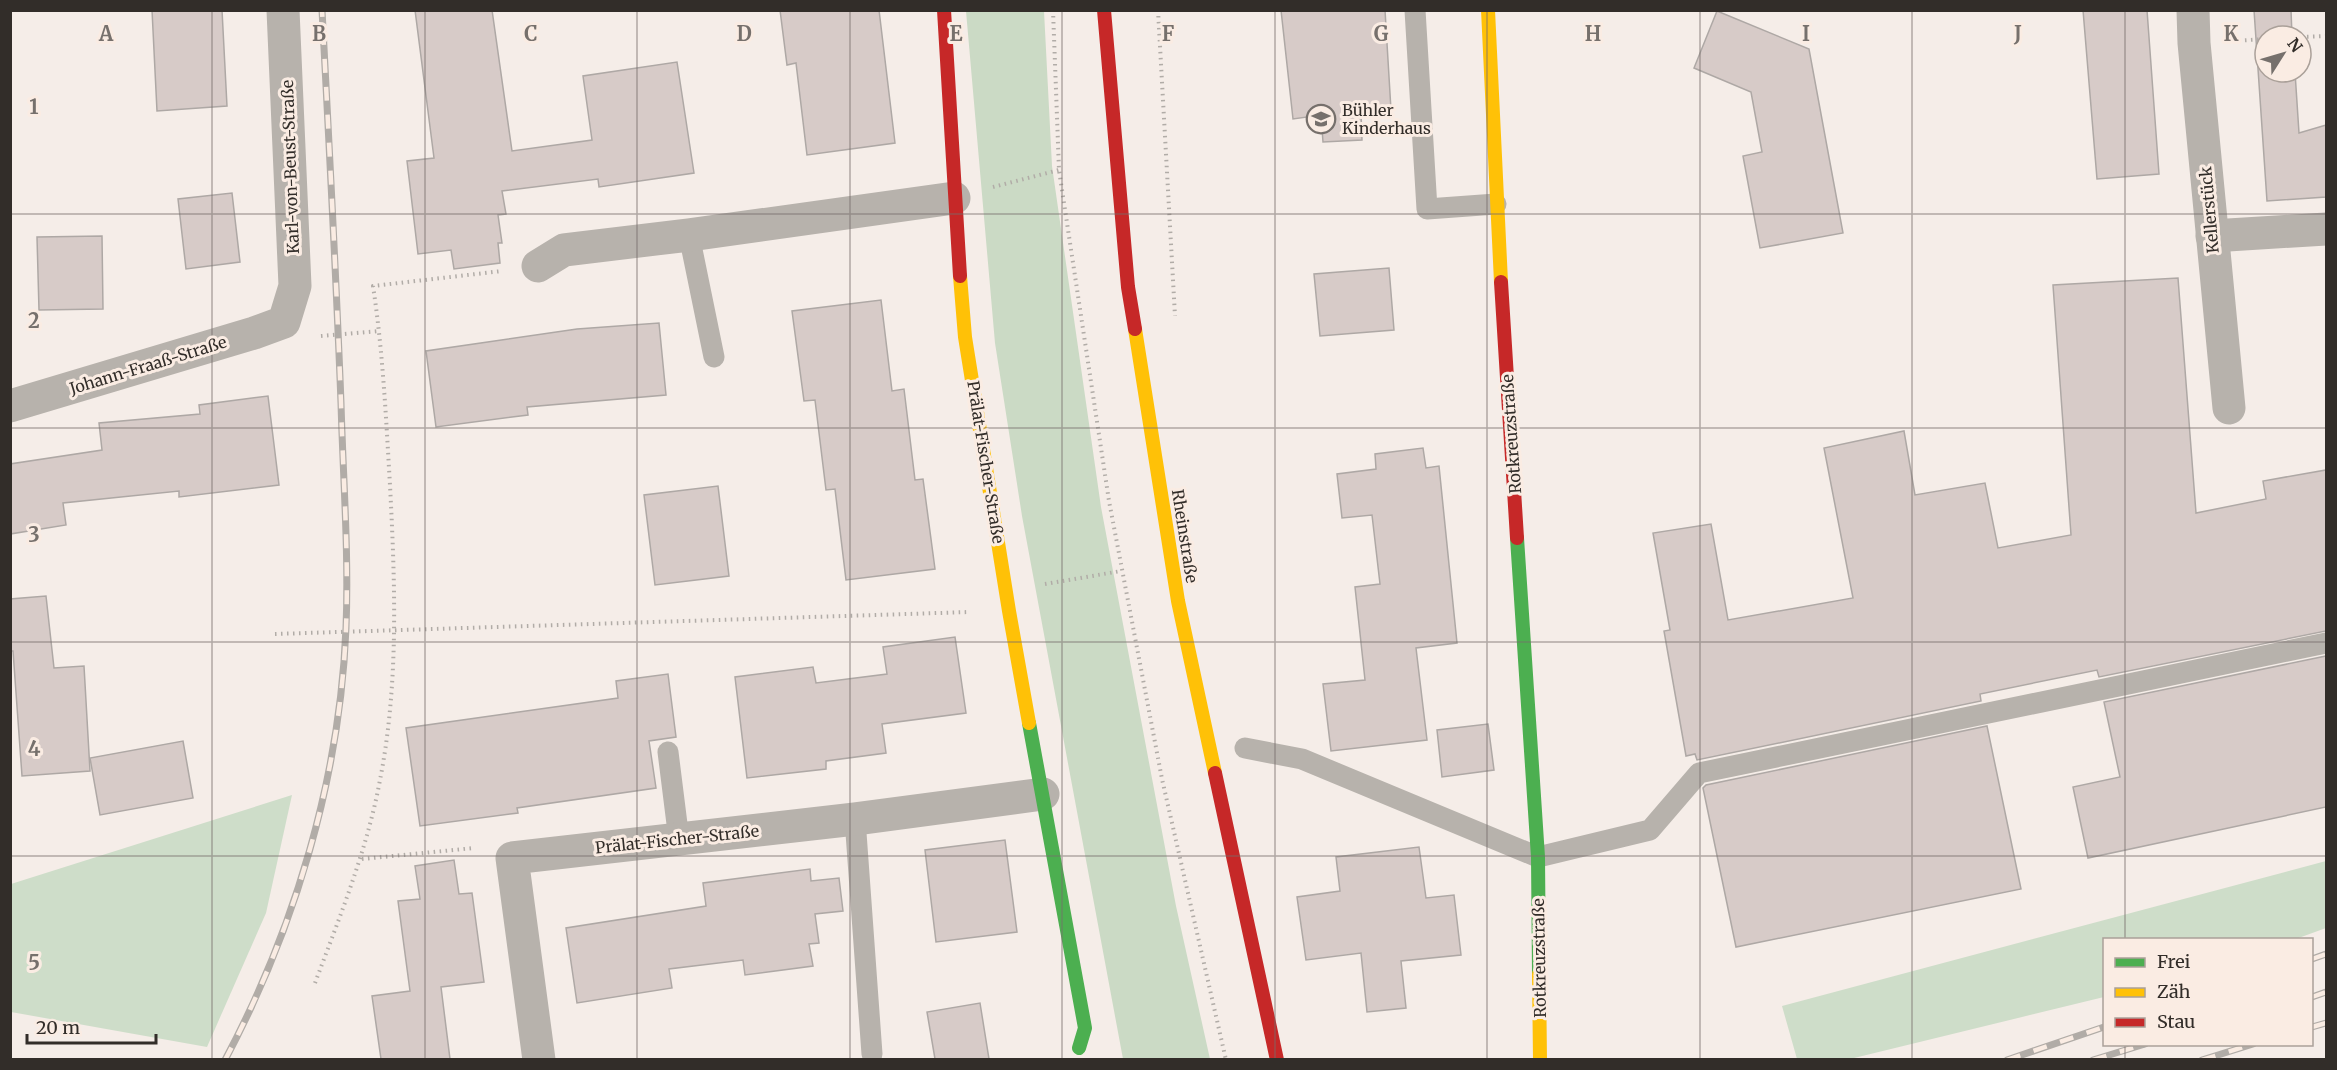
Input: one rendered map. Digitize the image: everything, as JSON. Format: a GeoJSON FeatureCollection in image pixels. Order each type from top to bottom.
{"type":"FeatureCollection","features":[{"type":"Feature","properties":{"kind":"street","name":"Karl-von-Beust-Straße"},"geometry":{"type":"LineString","coordinates":[[283,10],[295,286],[284,322]]}},
{"type":"Feature","properties":{"kind":"street","name":"Prälat-Fischer-Straße"},"geometry":{"type":"LineString","coordinates":[[944,10],[954,198],[965,337],[1009,611],[1085,1028],[1079,1048]]}},
{"type":"Feature","properties":{"kind":"street","name":"Rheinstraße"},"geometry":{"type":"LineString","coordinates":[[1104,10],[1128,287],[1178,601],[1217,791],[1277,1059]]}},
{"type":"Feature","properties":{"kind":"street","name":"Rotkreuzstraße"},"geometry":{"type":"LineString","coordinates":[[1488,10],[1496,204],[1538,857],[1540,1059]]}},
{"type":"Feature","properties":{"kind":"street","name":"Kellerstück"},"geometry":{"type":"LineString","coordinates":[[2193,10],[2194,43],[2229,408]]}},
{"type":"Feature","properties":{"kind":"street"},"geometry":{"type":"LineString","coordinates":[[538,266],[564,250],[954,198]]}},
{"type":"Feature","properties":{"kind":"street"},"geometry":{"type":"LineString","coordinates":[[2212,236],[2326,229]]}},
{"type":"Feature","properties":{"kind":"street","name":"Johann-Fraaß-Straße"},"geometry":{"type":"LineString","coordinates":[[10,406],[284,322]]}},
{"type":"Feature","properties":{"kind":"street","name":"Prälat-Fischer-Straße"},"geometry":{"type":"LineString","coordinates":[[512,858],[855,819],[1043,794]]}},
{"type":"Feature","properties":{"kind":"street"},"geometry":{"type":"LineString","coordinates":[[512,858],[539,1059]]}},
{"type":"Feature","properties":{"kind":"lane"},"geometry":{"type":"LineString","coordinates":[[1415,10],[1427,209],[1496,204]]}},
{"type":"Feature","properties":{"kind":"lane"},"geometry":{"type":"LineString","coordinates":[[689,235],[714,357]]}},
{"type":"Feature","properties":{"kind":"lane"},"geometry":{"type":"LineString","coordinates":[[1245,748],[1302,759],[1538,857],[1650,830],[1699,773],[2326,643]]}},
{"type":"Feature","properties":{"kind":"lane"},"geometry":{"type":"LineString","coordinates":[[668,752],[679,840]]}},
{"type":"Feature","properties":{"kind":"lane"},"geometry":{"type":"LineString","coordinates":[[855,819],[872,1054]]}},
{"type":"Feature","properties":{"kind":"path"},"geometry":{"type":"LineString","coordinates":[[1053,10],[1059,170],[1121,572],[1162,779],[1226,1059]]}},
{"type":"Feature","properties":{"kind":"path"},"geometry":{"type":"LineString","coordinates":[[1158,10],[1175,320]]}},
{"type":"Feature","properties":{"kind":"path"},"geometry":{"type":"LineString","coordinates":[[954,198],[1059,170]]}},
{"type":"Feature","properties":{"kind":"path"},"geometry":{"type":"LineString","coordinates":[[315,983],[362,859],[380,779],[392,687],[393,551],[380,332],[373,286],[538,266]]}},
{"type":"Feature","properties":{"kind":"path"},"geometry":{"type":"LineString","coordinates":[[284,322],[318,336],[380,332]]}},
{"type":"Feature","properties":{"kind":"path"},"geometry":{"type":"LineString","coordinates":[[1007,590],[1121,572]]}},
{"type":"Feature","properties":{"kind":"path"},"geometry":{"type":"LineString","coordinates":[[275,634],[1009,611]]}},
{"type":"Feature","properties":{"kind":"path"},"geometry":{"type":"LineString","coordinates":[[362,859],[482,848],[512,858]]}},
{"type":"Feature","properties":{"kind":"green space"},"geometry":{"type":"Polygon","coordinates":[[[966,11],[1044,11],[1052,166],[1101,507],[1176,906],[1210,1059],[1123,1059],[1022,516],[995,343],[966,11]]]}},
{"type":"Feature","properties":{"kind":"green space"},"geometry":{"type":"Polygon","coordinates":[[[292,795],[266,913],[207,1047],[11,1012],[11,884],[292,795]]]}},
{"type":"Feature","properties":{"kind":"green space"},"geometry":{"type":"Polygon","coordinates":[[[2326,861],[2326,928],[2298,938],[2103,938],[2103,997],[1850,1059],[1797,1059],[1782,1006],[2326,861]]]}},
{"type":"Feature","properties":{"kind":"building"},"geometry":{"type":"Polygon","coordinates":[[[152,10],[222,10],[227,106],[157,111],[152,10]]]}},
{"type":"Feature","properties":{"kind":"building"},"geometry":{"type":"Polygon","coordinates":[[[415,10],[492,10],[512,151],[592,140],[583,76],[677,62],[694,173],[599,187],[598,179],[502,191],[506,214],[498,215],[502,243],[498,243],[500,263],[454,269],[451,250],[418,254],[407,161],[434,158],[415,10]]]}},
{"type":"Feature","properties":{"kind":"building"},"geometry":{"type":"Polygon","coordinates":[[[780,10],[879,10],[895,143],[807,155],[796,63],[787,65],[780,10]]]}},
{"type":"Feature","properties":{"kind":"building"},"geometry":{"type":"Polygon","coordinates":[[[1281,10],[1385,10],[1391,110],[1361,112],[1362,140],[1323,142],[1321,115],[1293,119],[1281,10]]]}},
{"type":"Feature","properties":{"kind":"building"},"geometry":{"type":"Polygon","coordinates":[[[2083,10],[2147,10],[2159,174],[2097,179],[2083,10]]]}},
{"type":"Feature","properties":{"kind":"building"},"geometry":{"type":"Polygon","coordinates":[[[2254,10],[2291,10],[2292,24],[2255,24],[2254,10]]]}},
{"type":"Feature","properties":{"kind":"building"},"geometry":{"type":"Polygon","coordinates":[[[1717,11],[1809,49],[1843,233],[1760,248],[1743,156],[1762,152],[1751,92],[1694,68],[1717,11]]]}},
{"type":"Feature","properties":{"kind":"building"},"geometry":{"type":"Polygon","coordinates":[[[2259,84],[2296,84],[2299,133],[2326,125],[2326,197],[2267,201],[2259,84]]]}},
{"type":"Feature","properties":{"kind":"building"},"geometry":{"type":"Polygon","coordinates":[[[232,193],[240,262],[186,269],[178,199],[232,193]]]}},
{"type":"Feature","properties":{"kind":"building"},"geometry":{"type":"Polygon","coordinates":[[[102,236],[103,309],[39,310],[37,237],[102,236]]]}},
{"type":"Feature","properties":{"kind":"building"},"geometry":{"type":"Polygon","coordinates":[[[1389,268],[1394,330],[1320,336],[1314,274],[1389,268]]]}},
{"type":"Feature","properties":{"kind":"building"},"geometry":{"type":"Polygon","coordinates":[[[2178,278],[2196,513],[2266,499],[2263,481],[2326,470],[2326,631],[2099,677],[2097,670],[1980,694],[1981,701],[1697,760],[1695,754],[1686,756],[1664,631],[1670,630],[1653,533],[1711,524],[1728,620],[1853,598],[1824,448],[1904,431],[1915,495],[1985,483],[1998,548],[2071,535],[2053,285],[2178,278]]]}},
{"type":"Feature","properties":{"kind":"building"},"geometry":{"type":"Polygon","coordinates":[[[881,300],[892,391],[904,389],[915,480],[923,479],[935,569],[846,580],[835,489],[826,490],[815,400],[804,401],[792,311],[881,300]]]}},
{"type":"Feature","properties":{"kind":"building"},"geometry":{"type":"Polygon","coordinates":[[[659,323],[666,395],[527,407],[528,415],[436,427],[426,351],[577,329],[659,323]]]}},
{"type":"Feature","properties":{"kind":"building"},"geometry":{"type":"Polygon","coordinates":[[[268,396],[279,485],[179,497],[179,491],[63,503],[66,525],[10,534],[10,464],[102,450],[99,423],[200,414],[199,405],[268,396]]]}},
{"type":"Feature","properties":{"kind":"building"},"geometry":{"type":"Polygon","coordinates":[[[1423,448],[1426,468],[1439,466],[1457,643],[1416,648],[1427,740],[1331,751],[1323,684],[1365,680],[1355,587],[1380,584],[1372,515],[1342,518],[1337,474],[1376,469],[1375,454],[1423,448]]]}},
{"type":"Feature","properties":{"kind":"building"},"geometry":{"type":"Polygon","coordinates":[[[718,486],[729,576],[655,585],[644,495],[718,486]]]}},
{"type":"Feature","properties":{"kind":"building"},"geometry":{"type":"Polygon","coordinates":[[[46,596],[54,668],[84,666],[90,771],[22,776],[13,651],[10,651],[10,599],[46,596]]]}},
{"type":"Feature","properties":{"kind":"building"},"geometry":{"type":"Polygon","coordinates":[[[955,637],[966,713],[882,724],[886,753],[826,761],[826,769],[747,778],[735,677],[813,667],[816,683],[887,674],[883,647],[955,637]]]}},
{"type":"Feature","properties":{"kind":"building"},"geometry":{"type":"Polygon","coordinates":[[[2326,656],[2326,807],[2088,858],[2073,787],[2120,777],[2104,702],[2326,656]]]}},
{"type":"Feature","properties":{"kind":"building"},"geometry":{"type":"Polygon","coordinates":[[[668,674],[676,737],[649,741],[656,788],[517,808],[518,813],[420,826],[406,728],[618,698],[616,681],[668,674]]]}},
{"type":"Feature","properties":{"kind":"building"},"geometry":{"type":"Polygon","coordinates":[[[1488,724],[1494,770],[1442,777],[1437,730],[1488,724]]]}},
{"type":"Feature","properties":{"kind":"building"},"geometry":{"type":"Polygon","coordinates":[[[1987,726],[2021,889],[1736,947],[1703,788],[1706,785],[1987,726]]]}},
{"type":"Feature","properties":{"kind":"building"},"geometry":{"type":"Polygon","coordinates":[[[183,741],[193,798],[100,815],[90,758],[183,741]]]}},
{"type":"Feature","properties":{"kind":"building"},"geometry":{"type":"Polygon","coordinates":[[[1005,840],[1017,932],[936,942],[925,850],[1005,840]]]}},
{"type":"Feature","properties":{"kind":"building"},"geometry":{"type":"Polygon","coordinates":[[[1419,847],[1426,898],[1454,895],[1461,955],[1401,961],[1406,1008],[1367,1012],[1361,953],[1306,960],[1297,897],[1340,891],[1336,857],[1419,847]]]}},
{"type":"Feature","properties":{"kind":"building"},"geometry":{"type":"Polygon","coordinates":[[[454,860],[459,894],[472,893],[484,982],[441,987],[450,1059],[381,1059],[372,996],[410,991],[398,901],[420,899],[415,866],[454,860]]]}},
{"type":"Feature","properties":{"kind":"building"},"geometry":{"type":"Polygon","coordinates":[[[810,869],[811,881],[839,878],[843,911],[815,914],[819,943],[809,944],[813,966],[745,975],[743,960],[669,969],[672,988],[577,1003],[566,928],[706,906],[703,883],[810,869]]]}},
{"type":"Feature","properties":{"kind":"building"},"geometry":{"type":"Polygon","coordinates":[[[980,1003],[989,1059],[935,1059],[927,1012],[980,1003]]]}},
{"type":"Feature","properties":{"kind":"railway"},"geometry":{"type":"LineString","coordinates":[[225,1060],[273,958],[310,851],[324,796],[342,684],[347,600],[346,544],[322,10]]}},
{"type":"Feature","properties":{"kind":"railway"},"geometry":{"type":"LineString","coordinates":[[2313,959],[2326,954]]}},
{"type":"Feature","properties":{"kind":"railway"},"geometry":{"type":"LineString","coordinates":[[2313,997],[2326,992]]}},
{"type":"Feature","properties":{"kind":"railway"},"geometry":{"type":"LineString","coordinates":[[2313,1027],[2326,1023]]}},
{"type":"Feature","properties":{"kind":"railway"},"geometry":{"type":"LineString","coordinates":[[2007,1060],[2103,1027]]}},
{"type":"Feature","properties":{"kind":"railway"},"geometry":{"type":"LineString","coordinates":[[2093,1060],[2138,1046]]}},
{"type":"Feature","properties":{"kind":"railway"},"geometry":{"type":"LineString","coordinates":[[2202,1060],[2247,1046]]}},
{"type":"Feature","properties":{"kind":"traffic: fast"},"geometry":{"type":"LineString","coordinates":[[1517,538],[1538,857],[1539,974]]}},
{"type":"Feature","properties":{"kind":"traffic: fast"},"geometry":{"type":"LineString","coordinates":[[1029,723],[1085,1028],[1079,1048]]}},
{"type":"Feature","properties":{"kind":"traffic: slow"},"geometry":{"type":"LineString","coordinates":[[1488,10],[1501,282]]}},
{"type":"Feature","properties":{"kind":"traffic: slow"},"geometry":{"type":"LineString","coordinates":[[960,276],[965,337],[1029,723]]}},
{"type":"Feature","properties":{"kind":"traffic: slow"},"geometry":{"type":"LineString","coordinates":[[1135,329],[1178,601],[1215,773]]}},
{"type":"Feature","properties":{"kind":"traffic: slow"},"geometry":{"type":"LineString","coordinates":[[1539,974],[1540,1060]]}},
{"type":"Feature","properties":{"kind":"traffic: jam"},"geometry":{"type":"LineString","coordinates":[[944,10],[960,276]]}},
{"type":"Feature","properties":{"kind":"traffic: jam"},"geometry":{"type":"LineString","coordinates":[[1104,10],[1128,287],[1135,329]]}},
{"type":"Feature","properties":{"kind":"traffic: jam"},"geometry":{"type":"LineString","coordinates":[[1501,282],[1517,538]]}},
{"type":"Feature","properties":{"kind":"traffic: jam"},"geometry":{"type":"LineString","coordinates":[[1215,773],[1277,1060]]}},
{"type":"Feature","properties":{"kind":"place","name":"Bühler Kinderhaus"},"geometry":{"type":"Point","coordinates":[1321,119]}}]}
